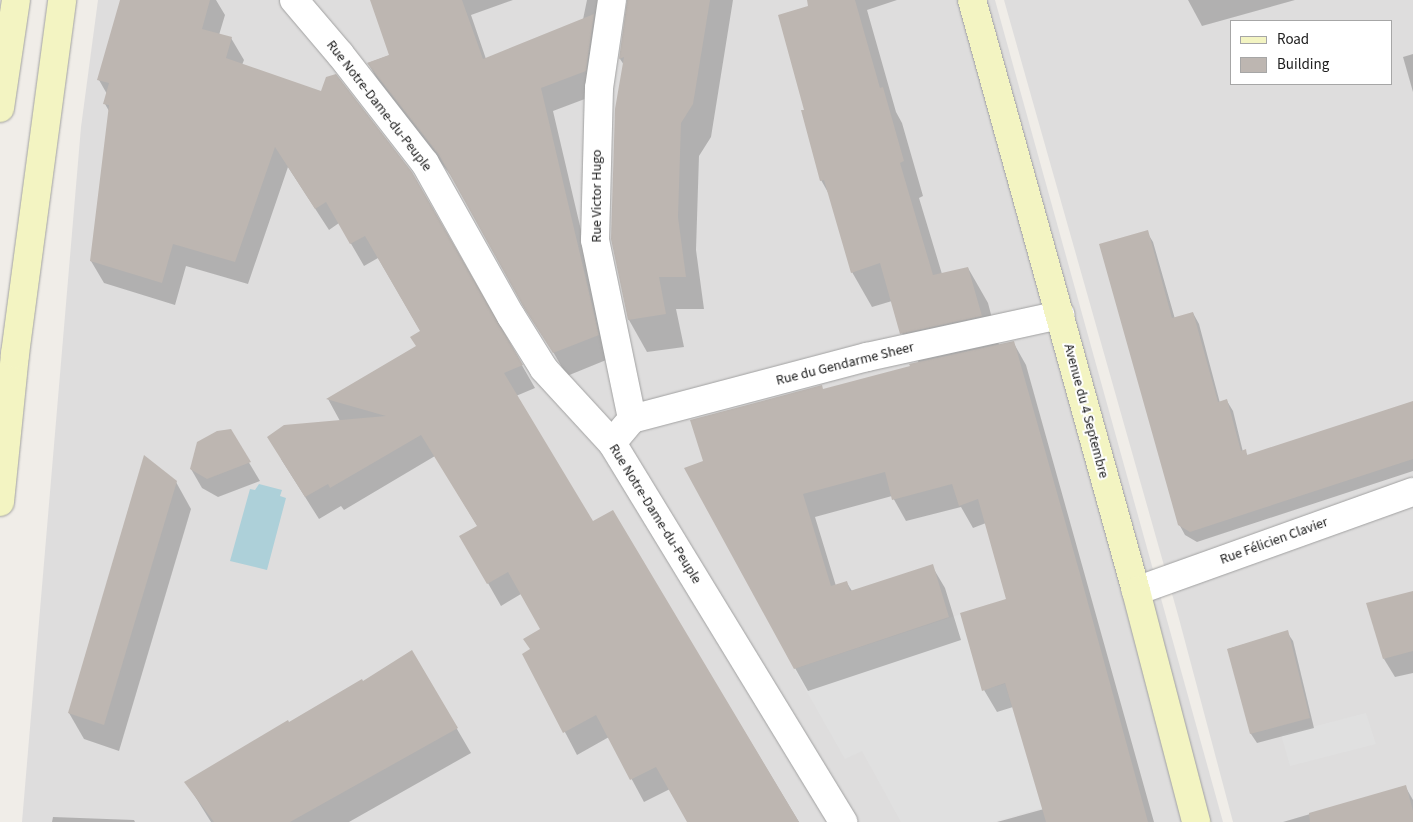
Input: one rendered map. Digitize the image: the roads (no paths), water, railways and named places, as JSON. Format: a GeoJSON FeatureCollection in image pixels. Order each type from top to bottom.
{"type":"FeatureCollection","features":[{"type":"Feature","properties":{"kind":"main road"},"geometry":{"type":"LineString","coordinates":[[0,108],[16,0]]}},
{"type":"Feature","properties":{"kind":"main road"},"geometry":{"type":"LineString","coordinates":[[0,502],[14,354],[62,0]]}},
{"type":"Feature","properties":{"kind":"main road","name":"Avenue du 4 Septembre"},"geometry":{"type":"LineString","coordinates":[[972,0],[1136,591],[1196,822]]}},
{"type":"Feature","properties":{"kind":"street","name":"Rue Notre-Dame-du-Peuple"},"geometry":{"type":"LineString","coordinates":[[294,0],[340,54],[426,163],[511,316],[544,369],[612,443],[843,822]]}},
{"type":"Feature","properties":{"kind":"street","name":"Rue Victor Hugo"},"geometry":{"type":"LineString","coordinates":[[612,0],[599,88],[595,240],[632,419]]}},
{"type":"Feature","properties":{"kind":"street","name":"Rue du Gendarme Sheer"},"geometry":{"type":"LineString","coordinates":[[632,419],[867,357],[1060,315]]}},
{"type":"Feature","properties":{"kind":"street"},"geometry":{"type":"LineString","coordinates":[[612,443],[632,419]]}},
{"type":"Feature","properties":{"kind":"street","name":"Rue Félicien Clavier"},"geometry":{"type":"LineString","coordinates":[[1136,591],[1413,492]]}},
{"type":"Feature","properties":{"kind":"water"},"geometry":{"type":"Polygon","coordinates":[[[259,484],[282,490],[280,496],[286,498],[267,570],[230,561],[250,489],[255,490],[259,484]]]}}]}
